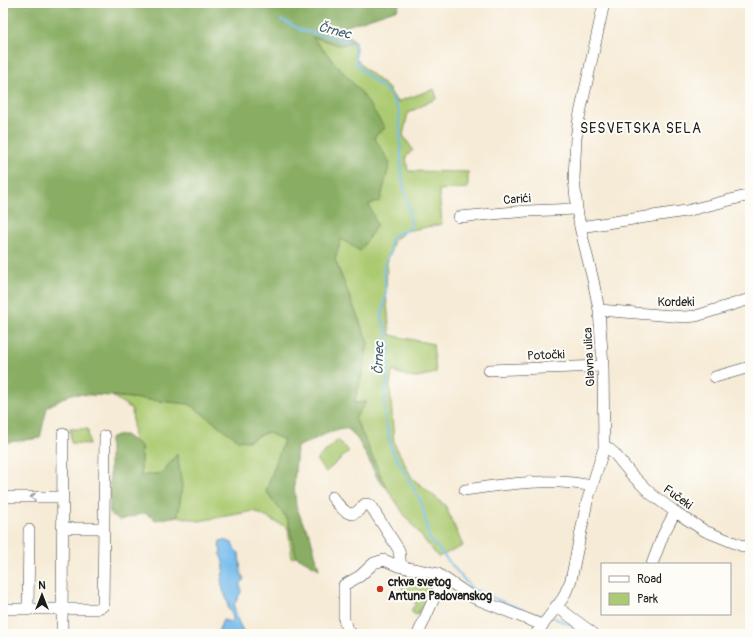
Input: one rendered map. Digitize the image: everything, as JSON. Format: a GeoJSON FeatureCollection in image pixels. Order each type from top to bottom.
{"type":"FeatureCollection","features":[{"type":"Feature","properties":{"kind":"street","name":"Glavna ulica"},"geometry":{"type":"LineString","coordinates":[[546,619],[567,591],[572,580],[592,486],[604,448],[603,366],[599,310],[580,227],[574,179],[576,138],[579,118],[604,3]]}},
{"type":"Feature","properties":{"kind":"street"},"geometry":{"type":"LineString","coordinates":[[580,227],[686,211],[750,195]]}},
{"type":"Feature","properties":{"kind":"street","name":"Carići"},"geometry":{"type":"LineString","coordinates":[[459,217],[527,211],[577,209]]}},
{"type":"Feature","properties":{"kind":"street","name":"Kordeki"},"geometry":{"type":"LineString","coordinates":[[599,310],[684,317],[696,316],[750,299]]}},
{"type":"Feature","properties":{"kind":"street","name":"Potočki"},"geometry":{"type":"LineString","coordinates":[[489,370],[603,366]]}},
{"type":"Feature","properties":{"kind":"street"},"geometry":{"type":"LineString","coordinates":[[715,377],[750,367]]}},
{"type":"Feature","properties":{"kind":"street"},"geometry":{"type":"LineString","coordinates":[[62,634],[63,434]]}},
{"type":"Feature","properties":{"kind":"street"},"geometry":{"type":"LineString","coordinates":[[3,609],[96,610],[103,606],[105,436]]}},
{"type":"Feature","properties":{"kind":"street","name":"Fučeki"},"geometry":{"type":"LineString","coordinates":[[604,448],[608,448],[614,453],[631,474],[651,494],[675,512],[705,531],[750,549]]}},
{"type":"Feature","properties":{"kind":"street"},"geometry":{"type":"LineString","coordinates":[[465,490],[510,483],[550,482],[592,486]]}},
{"type":"Feature","properties":{"kind":"street"},"geometry":{"type":"LineString","coordinates":[[3,497],[62,498]]}},
{"type":"Feature","properties":{"kind":"street"},"geometry":{"type":"LineString","coordinates":[[332,498],[347,513],[351,514],[365,504],[370,505],[399,550],[401,567]]}},
{"type":"Feature","properties":{"kind":"street"},"geometry":{"type":"LineString","coordinates":[[652,563],[663,535],[675,512]]}},
{"type":"Feature","properties":{"kind":"street"},"geometry":{"type":"LineString","coordinates":[[62,528],[103,528]]}},
{"type":"Feature","properties":{"kind":"street"},"geometry":{"type":"LineString","coordinates":[[28,610],[29,530]]}},
{"type":"Feature","properties":{"kind":"street"},"geometry":{"type":"LineString","coordinates":[[352,634],[347,630],[344,619],[344,585],[360,576],[374,563],[384,560],[401,567],[438,574],[474,598],[594,634]]}},
{"type":"Feature","properties":{"kind":"street"},"geometry":{"type":"LineString","coordinates":[[418,634],[443,578]]}},
{"type":"Feature","properties":{"kind":"green space"},"geometry":{"type":"Polygon","coordinates":[[[3,3],[399,3],[398,9],[335,30],[349,35],[355,43],[339,45],[312,37],[361,92],[385,128],[374,137],[390,163],[380,201],[369,204],[377,225],[360,251],[341,239],[335,260],[368,343],[364,366],[354,403],[366,402],[355,418],[386,487],[379,482],[359,441],[348,429],[343,428],[333,431],[297,447],[294,485],[296,506],[310,535],[319,569],[296,556],[288,520],[266,491],[284,440],[267,432],[248,441],[238,440],[189,404],[112,396],[71,394],[47,407],[40,438],[3,443],[3,3]]]}},
{"type":"Feature","properties":{"kind":"green space"},"geometry":{"type":"Polygon","coordinates":[[[311,36],[339,45],[355,43],[355,57],[364,68],[388,88],[397,102],[434,89],[437,98],[408,113],[403,135],[413,150],[406,157],[408,171],[468,172],[468,188],[439,190],[442,224],[406,231],[394,240],[387,263],[386,293],[390,335],[433,344],[436,373],[413,378],[392,371],[390,386],[394,443],[412,478],[445,505],[463,546],[438,557],[406,517],[386,487],[355,418],[366,402],[354,403],[364,366],[368,343],[335,260],[341,239],[369,204],[374,137],[311,36]]]}},
{"type":"Feature","properties":{"kind":"green space"},"geometry":{"type":"Polygon","coordinates":[[[112,396],[189,404],[248,441],[267,432],[284,440],[266,491],[288,520],[296,556],[292,558],[288,528],[254,511],[199,521],[178,516],[182,486],[177,454],[162,473],[141,476],[141,447],[134,442],[132,409],[112,396]]]}},
{"type":"Feature","properties":{"kind":"green space"},"geometry":{"type":"Polygon","coordinates":[[[70,429],[88,429],[89,444],[71,443],[70,429]]]}},
{"type":"Feature","properties":{"kind":"green space"},"geometry":{"type":"Polygon","coordinates":[[[117,435],[125,435],[141,446],[141,476],[162,473],[177,454],[182,486],[178,516],[156,520],[145,513],[120,520],[110,514],[110,438],[117,435]]]}},
{"type":"Feature","properties":{"kind":"green space"},"geometry":{"type":"Polygon","coordinates":[[[338,440],[349,451],[326,472],[316,460],[338,440]]]}},
{"type":"Feature","properties":{"kind":"green space"},"geometry":{"type":"Polygon","coordinates":[[[416,575],[431,579],[435,583],[417,615],[411,610],[415,605],[415,599],[406,594],[397,579],[416,575]]]}},
{"type":"Feature","properties":{"kind":"water"},"geometry":{"type":"Polygon","coordinates":[[[224,540],[232,543],[234,548],[239,553],[241,573],[244,579],[240,584],[241,592],[234,605],[237,617],[246,634],[223,634],[220,632],[221,634],[217,634],[223,620],[231,622],[233,619],[228,608],[228,602],[223,590],[221,579],[224,570],[219,546],[220,541],[224,540]]]}},
{"type":"Feature","properties":{"kind":"waterway","name":"Črnec"},"geometry":{"type":"LineString","coordinates":[[282,20],[303,31],[353,43],[356,47],[356,64],[390,94],[399,111],[402,179],[409,208],[411,225],[407,231],[396,233],[390,242],[391,252],[383,267],[386,291],[382,316],[390,344],[384,411],[391,448],[422,504],[429,538],[472,589],[532,614],[546,615]]}},
{"type":"Feature","properties":{"kind":"waterway","name":"Črnec"},"geometry":{"type":"LineString","coordinates":[[554,618],[575,627],[584,634]]}},
{"type":"Feature","properties":{"kind":"place","name":"crkva svetog Antuna Padovanskog"},"geometry":{"type":"Point","coordinates":[380,589]}},
{"type":"Feature","properties":{"kind":"district","name":"SESVETSKA SELA"},"geometry":{"type":"Point","coordinates":[641,128]}}]}
